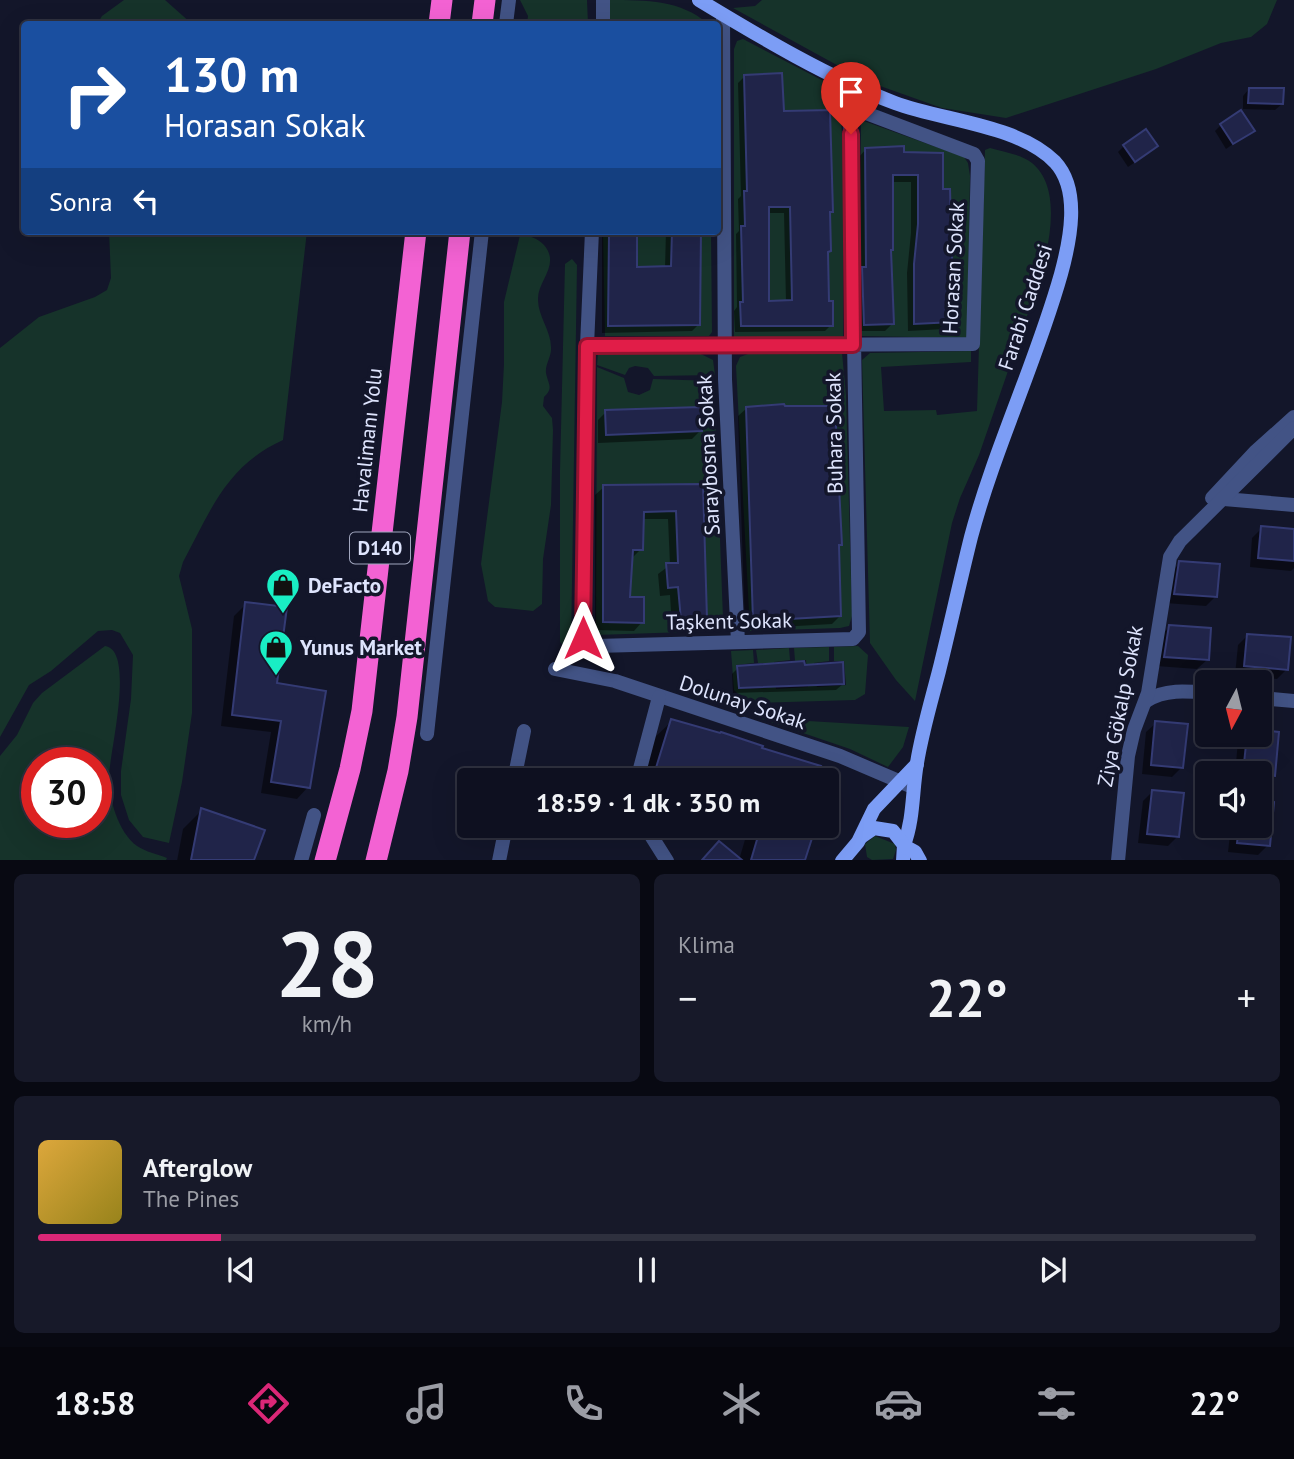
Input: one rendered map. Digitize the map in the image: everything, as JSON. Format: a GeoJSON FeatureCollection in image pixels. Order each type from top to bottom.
{"type":"FeatureCollection","features":[{"type":"Feature","properties":{"kind":"highway"},"geometry":{"type":"LineString","coordinates":[[439,21],[442,0]]}},
{"type":"Feature","properties":{"kind":"highway"},"geometry":{"type":"LineString","coordinates":[[482,21],[485,0]]}},
{"type":"Feature","properties":{"kind":"highway","name":"Havalimanı Yolu"},"geometry":{"type":"LineString","coordinates":[[325,860],[362,711],[415,235]]}},
{"type":"Feature","properties":{"kind":"highway","name":"D140"},"geometry":{"type":"LineString","coordinates":[[376,860],[396,783],[407,717],[460,235]]}},
{"type":"Feature","properties":{"kind":"street"},"geometry":{"type":"LineString","coordinates":[[506,21],[509,0]]}},
{"type":"Feature","properties":{"kind":"street"},"geometry":{"type":"LineString","coordinates":[[603,0],[603,21]]}},
{"type":"Feature","properties":{"kind":"street","name":"Farabi Caddesi"},"geometry":{"type":"LineString","coordinates":[[699,0],[803,59],[894,102],[1027,142],[1055,163],[1065,176],[1069,193],[1070,233],[1066,255],[1049,313],[1000,447],[972,535],[917,764],[910,828],[904,851]]}},
{"type":"Feature","properties":{"kind":"street","name":"Saraybosna Sokak"},"geometry":{"type":"LineString","coordinates":[[721,98],[723,15]]}},
{"type":"Feature","properties":{"kind":"street","name":"Horasan Sokak"},"geometry":{"type":"LineString","coordinates":[[587,346],[973,344],[978,161],[974,154],[967,150],[850,107]]}},
{"type":"Feature","properties":{"kind":"street","name":"Buhara Sokak"},"geometry":{"type":"LineString","coordinates":[[850,107],[859,632]]}},
{"type":"Feature","properties":{"kind":"street","name":"Saraybosna Sokak"},"geometry":{"type":"LineString","coordinates":[[721,190],[724,345],[738,642]]}},
{"type":"Feature","properties":{"kind":"street"},"geometry":{"type":"LineString","coordinates":[[427,734],[482,235]]}},
{"type":"Feature","properties":{"kind":"street"},"geometry":{"type":"LineString","coordinates":[[587,346],[592,235]]}},
{"type":"Feature","properties":{"kind":"street","name":"Taşkent Sokak"},"geometry":{"type":"LineString","coordinates":[[587,346],[583,638],[596,646],[853,639],[859,632]]}},
{"type":"Feature","properties":{"kind":"street"},"geometry":{"type":"LineString","coordinates":[[1213,509],[1212,499],[1255,452],[1294,417]]}},
{"type":"Feature","properties":{"kind":"street","name":"Ziya Gökalp Sokak"},"geometry":{"type":"LineString","coordinates":[[1118,860],[1128,756],[1134,730],[1146,701],[1170,557],[1180,541],[1294,428]]}},
{"type":"Feature","properties":{"kind":"street"},"geometry":{"type":"LineString","coordinates":[[1224,499],[1294,505]]}},
{"type":"Feature","properties":{"kind":"street","name":"Dolunay Sokak"},"geometry":{"type":"LineString","coordinates":[[555,669],[615,681],[840,757],[914,788]]}},
{"type":"Feature","properties":{"kind":"street"},"geometry":{"type":"LineString","coordinates":[[1146,701],[1163,693],[1195,692]]}},
{"type":"Feature","properties":{"kind":"street"},"geometry":{"type":"LineString","coordinates":[[640,768],[659,697]]}},
{"type":"Feature","properties":{"kind":"street"},"geometry":{"type":"LineString","coordinates":[[1272,699],[1294,701]]}},
{"type":"Feature","properties":{"kind":"street"},"geometry":{"type":"LineString","coordinates":[[516,768],[524,731]]}},
{"type":"Feature","properties":{"kind":"street"},"geometry":{"type":"LineString","coordinates":[[858,860],[856,851],[859,840],[874,809],[917,764]]}},
{"type":"Feature","properties":{"kind":"street"},"geometry":{"type":"LineString","coordinates":[[301,860],[314,815]]}},
{"type":"Feature","properties":{"kind":"street"},"geometry":{"type":"LineString","coordinates":[[842,860],[867,832],[881,827],[897,833],[904,851],[915,852],[920,860]]}},
{"type":"Feature","properties":{"kind":"street"},"geometry":{"type":"LineString","coordinates":[[499,860],[504,838]]}},
{"type":"Feature","properties":{"kind":"street"},"geometry":{"type":"LineString","coordinates":[[653,838],[667,860]]}},
{"type":"Feature","properties":{"kind":"green space"},"geometry":{"type":"Polygon","coordinates":[[[124,0],[165,0],[189,21],[99,21],[124,0]]]}},
{"type":"Feature","properties":{"kind":"green space"},"geometry":{"type":"Polygon","coordinates":[[[520,0],[587,0],[588,21],[527,21],[528,16],[520,0]]]}},
{"type":"Feature","properties":{"kind":"green space"},"geometry":{"type":"Polygon","coordinates":[[[609,0],[663,3],[686,10],[704,21],[609,21],[609,0]]]}},
{"type":"Feature","properties":{"kind":"green space"},"geometry":{"type":"Polygon","coordinates":[[[762,0],[1277,0],[1267,24],[1251,37],[1221,43],[1156,69],[1006,118],[942,108],[866,81],[733,8],[755,6],[762,0]]]}},
{"type":"Feature","properties":{"kind":"green space"},"geometry":{"type":"Polygon","coordinates":[[[743,39],[839,89],[843,150],[843,338],[734,339],[734,49],[737,41],[743,39]]]}},
{"type":"Feature","properties":{"kind":"green space"},"geometry":{"type":"Polygon","coordinates":[[[861,120],[964,157],[968,163],[967,338],[860,336],[861,120]]]}},
{"type":"Feature","properties":{"kind":"green space"},"geometry":{"type":"Polygon","coordinates":[[[990,148],[1023,157],[1042,174],[1051,204],[1049,238],[1038,284],[979,455],[952,523],[915,701],[896,680],[870,643],[862,360],[870,353],[971,351],[971,362],[881,367],[884,411],[936,410],[937,415],[977,411],[985,150],[990,148]]]}},
{"type":"Feature","properties":{"kind":"green space"},"geometry":{"type":"Polygon","coordinates":[[[109,235],[307,235],[283,440],[247,463],[222,491],[183,562],[179,576],[192,629],[192,713],[182,782],[169,843],[143,837],[129,820],[121,795],[133,655],[120,633],[112,630],[98,631],[51,671],[29,685],[0,737],[0,348],[39,317],[107,290],[111,278],[109,235]]]}},
{"type":"Feature","properties":{"kind":"green space"},"geometry":{"type":"Polygon","coordinates":[[[520,235],[533,237],[544,245],[550,259],[538,300],[551,347],[546,370],[550,388],[544,397],[543,406],[552,418],[553,430],[551,505],[543,559],[542,604],[533,611],[495,607],[488,601],[481,564],[502,402],[504,302],[520,235]]]}},
{"type":"Feature","properties":{"kind":"green space"},"geometry":{"type":"Polygon","coordinates":[[[603,235],[711,235],[712,332],[709,336],[605,336],[603,235]]]}},
{"type":"Feature","properties":{"kind":"green space"},"geometry":{"type":"Polygon","coordinates":[[[572,259],[577,265],[571,647],[566,648],[560,642],[560,471],[565,264],[572,259]]]}},
{"type":"Feature","properties":{"kind":"green space"},"geometry":{"type":"Polygon","coordinates":[[[695,351],[713,360],[715,375],[654,376],[648,368],[635,366],[629,368],[625,375],[597,365],[598,353],[695,351]]]}},
{"type":"Feature","properties":{"kind":"green space"},"geometry":{"type":"Polygon","coordinates":[[[753,352],[842,353],[846,395],[852,616],[849,626],[750,631],[736,366],[740,357],[753,352]]]}},
{"type":"Feature","properties":{"kind":"green space"},"geometry":{"type":"Polygon","coordinates":[[[597,367],[624,378],[628,392],[639,395],[650,390],[653,379],[714,381],[723,618],[722,628],[716,631],[596,635],[597,367]]]}},
{"type":"Feature","properties":{"kind":"green space"},"geometry":{"type":"Polygon","coordinates":[[[105,646],[114,652],[119,665],[120,683],[112,755],[112,747],[21,747],[21,838],[112,838],[112,800],[120,824],[130,840],[140,848],[167,858],[166,860],[0,860],[0,756],[17,735],[33,703],[42,693],[105,646]]]}},
{"type":"Feature","properties":{"kind":"green space"},"geometry":{"type":"Polygon","coordinates":[[[858,646],[868,655],[865,694],[855,700],[752,703],[744,700],[734,690],[731,651],[753,650],[754,663],[736,665],[738,689],[768,688],[766,663],[758,663],[756,650],[789,648],[790,660],[774,662],[776,689],[808,687],[806,660],[795,661],[794,648],[829,647],[829,661],[814,663],[817,687],[846,685],[844,661],[834,661],[834,647],[858,646]]]}},
{"type":"Feature","properties":{"kind":"green space"},"geometry":{"type":"Polygon","coordinates":[[[759,718],[909,727],[903,747],[888,767],[850,749],[759,718]]]}},
{"type":"Feature","properties":{"kind":"green space"},"geometry":{"type":"Polygon","coordinates":[[[875,836],[895,844],[893,859],[872,860],[867,857],[865,844],[875,836]]]}},
{"type":"Feature","properties":{"kind":"building"},"geometry":{"type":"Polygon","coordinates":[[[782,73],[784,111],[830,110],[833,212],[830,212],[831,251],[828,252],[829,301],[833,301],[833,326],[741,326],[741,226],[745,226],[744,191],[747,191],[744,75],[782,73]],[[769,207],[769,301],[792,300],[790,207],[769,207]]]}},
{"type":"Feature","properties":{"kind":"building"},"geometry":{"type":"Polygon","coordinates":[[[1249,88],[1284,88],[1283,104],[1248,103],[1249,88]]]}},
{"type":"Feature","properties":{"kind":"building"},"geometry":{"type":"Polygon","coordinates":[[[1241,110],[1255,131],[1233,144],[1220,124],[1241,110]]]}},
{"type":"Feature","properties":{"kind":"building"},"geometry":{"type":"Polygon","coordinates":[[[1146,129],[1158,146],[1135,162],[1123,145],[1146,129]]]}},
{"type":"Feature","properties":{"kind":"building"},"geometry":{"type":"Polygon","coordinates":[[[904,146],[904,152],[943,153],[943,189],[950,189],[954,322],[914,324],[918,175],[893,175],[891,250],[894,324],[864,325],[862,267],[866,267],[865,148],[904,146]]]}},
{"type":"Feature","properties":{"kind":"building"},"geometry":{"type":"Polygon","coordinates":[[[609,235],[637,235],[637,267],[671,266],[672,235],[701,235],[700,325],[608,326],[609,235]]]}},
{"type":"Feature","properties":{"kind":"building"},"geometry":{"type":"Polygon","coordinates":[[[784,404],[835,406],[842,545],[839,545],[841,616],[753,621],[746,407],[784,404]]]}},
{"type":"Feature","properties":{"kind":"building"},"geometry":{"type":"Polygon","coordinates":[[[700,407],[702,431],[606,435],[605,410],[700,407]]]}},
{"type":"Feature","properties":{"kind":"building"},"geometry":{"type":"Polygon","coordinates":[[[703,484],[707,619],[681,620],[678,587],[668,588],[666,563],[678,563],[676,511],[644,512],[643,550],[633,550],[630,597],[644,597],[644,623],[603,622],[603,485],[703,484]]]}},
{"type":"Feature","properties":{"kind":"building"},"geometry":{"type":"Polygon","coordinates":[[[1261,526],[1294,529],[1294,561],[1258,558],[1261,526]]]}},
{"type":"Feature","properties":{"kind":"building"},"geometry":{"type":"Polygon","coordinates":[[[1179,561],[1220,564],[1217,597],[1174,594],[1179,561]]]}},
{"type":"Feature","properties":{"kind":"building"},"geometry":{"type":"Polygon","coordinates":[[[245,602],[287,607],[277,683],[326,691],[310,788],[271,782],[281,721],[232,715],[245,602]]]}},
{"type":"Feature","properties":{"kind":"building"},"geometry":{"type":"Polygon","coordinates":[[[1169,625],[1211,628],[1209,660],[1164,657],[1169,625]]]}},
{"type":"Feature","properties":{"kind":"building"},"geometry":{"type":"Polygon","coordinates":[[[1247,634],[1291,637],[1288,670],[1244,666],[1247,634]]]}},
{"type":"Feature","properties":{"kind":"building"},"geometry":{"type":"Polygon","coordinates":[[[804,661],[805,665],[843,662],[844,684],[739,688],[737,666],[804,661]]]}},
{"type":"Feature","properties":{"kind":"building"},"geometry":{"type":"Polygon","coordinates":[[[671,719],[721,732],[821,766],[820,768],[656,768],[671,719]]]}},
{"type":"Feature","properties":{"kind":"building"},"geometry":{"type":"Polygon","coordinates":[[[1155,721],[1188,724],[1183,768],[1151,765],[1155,721]]]}},
{"type":"Feature","properties":{"kind":"building"},"geometry":{"type":"Polygon","coordinates":[[[1272,731],[1279,732],[1275,776],[1272,776],[1272,761],[1244,761],[1246,747],[1272,747],[1272,731]]]}},
{"type":"Feature","properties":{"kind":"building"},"geometry":{"type":"Polygon","coordinates":[[[1152,790],[1184,793],[1179,837],[1147,834],[1152,790]]]}},
{"type":"Feature","properties":{"kind":"building"},"geometry":{"type":"Polygon","coordinates":[[[201,808],[265,830],[254,860],[191,860],[201,808]]]}},
{"type":"Feature","properties":{"kind":"building"},"geometry":{"type":"Polygon","coordinates":[[[757,838],[812,838],[805,860],[751,860],[757,838]]]}},
{"type":"Feature","properties":{"kind":"building"},"geometry":{"type":"Polygon","coordinates":[[[1238,838],[1271,838],[1270,846],[1237,843],[1238,838]]]}},
{"type":"Feature","properties":{"kind":"building"},"geometry":{"type":"Polygon","coordinates":[[[719,841],[742,860],[702,860],[719,841]]]}},
{"type":"Feature","properties":{"kind":"place","name":"DeFacto"},"geometry":{"type":"Point","coordinates":[283,615]}},
{"type":"Feature","properties":{"kind":"place","name":"Yunus Market"},"geometry":{"type":"Point","coordinates":[276,677]}},
{"type":"Feature","properties":{"kind":"route"},"geometry":{"type":"LineString","coordinates":[[583,638],[587,346],[853,345],[851,134]]}}]}
